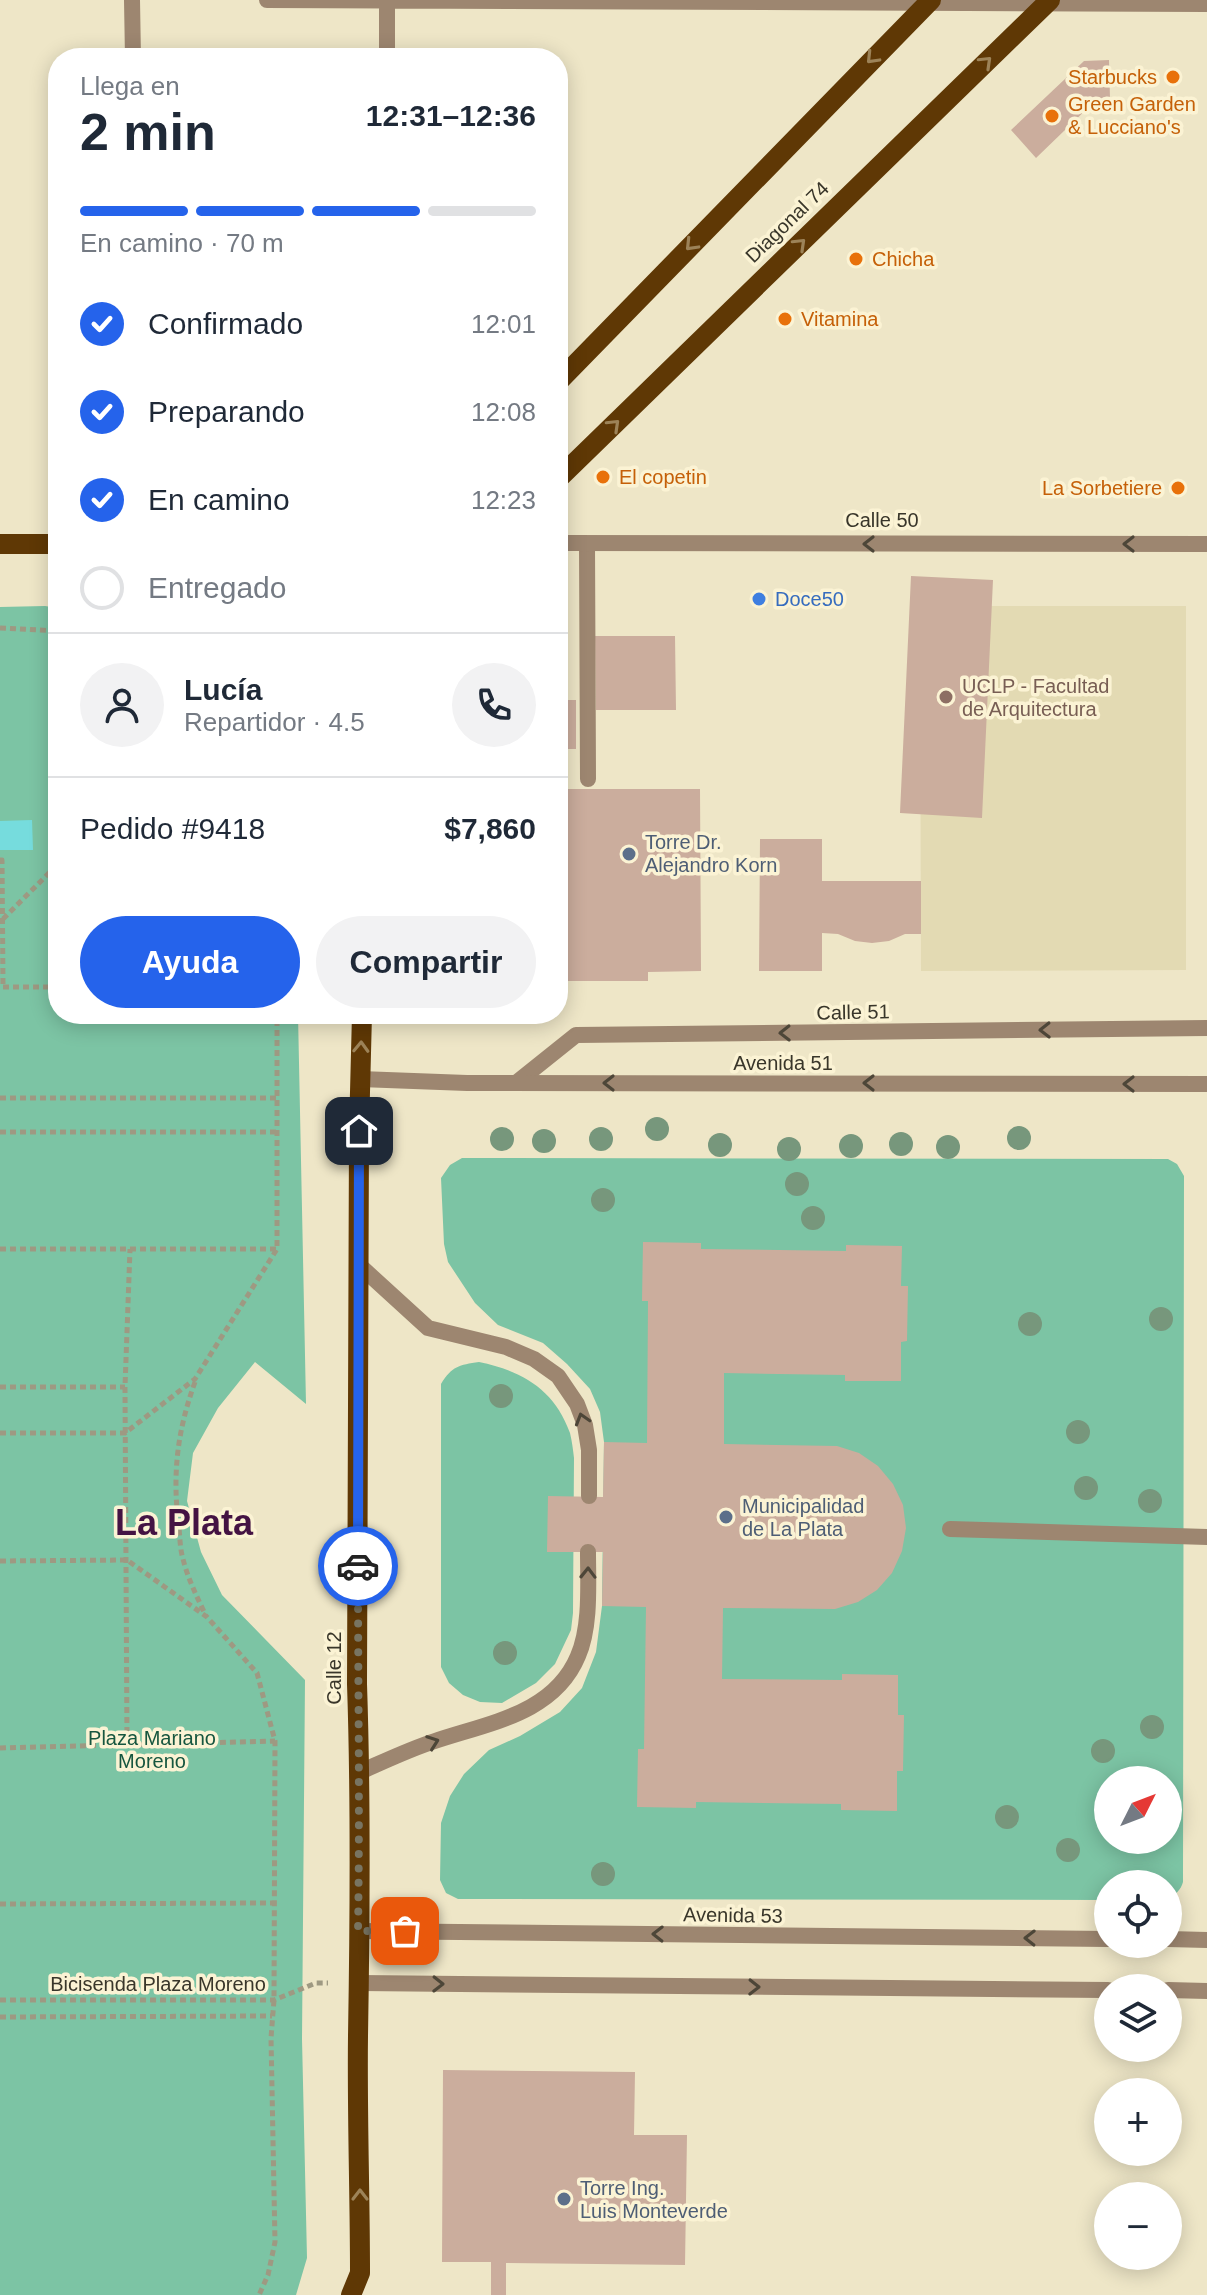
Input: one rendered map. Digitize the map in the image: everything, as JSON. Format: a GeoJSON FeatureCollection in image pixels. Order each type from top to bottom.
{"type":"FeatureCollection","features":[{"type":"Feature","properties":{"kind":"main road"},"geometry":{"type":"LineString","coordinates":[[568,372],[930,2]]}},
{"type":"Feature","properties":{"kind":"main road","name":"Diagonal 74"},"geometry":{"type":"LineString","coordinates":[[568,469],[1048,2]]}},
{"type":"Feature","properties":{"kind":"main road"},"geometry":{"type":"LineString","coordinates":[[0,544],[48,544]]}},
{"type":"Feature","properties":{"kind":"main road","name":"Calle 12"},"geometry":{"type":"LineString","coordinates":[[351,2295],[360,2273],[360,1772],[357,1684],[362,1024]]}},
{"type":"Feature","properties":{"kind":"street"},"geometry":{"type":"LineString","coordinates":[[132,0],[133,48]]}},
{"type":"Feature","properties":{"kind":"street"},"geometry":{"type":"LineString","coordinates":[[267,0],[1207,4]]}},
{"type":"Feature","properties":{"kind":"street"},"geometry":{"type":"LineString","coordinates":[[387,0],[387,48]]}},
{"type":"Feature","properties":{"kind":"street","name":"Calle 50"},"geometry":{"type":"LineString","coordinates":[[568,543],[1207,544]]}},
{"type":"Feature","properties":{"kind":"street"},"geometry":{"type":"LineString","coordinates":[[587,544],[588,779]]}},
{"type":"Feature","properties":{"kind":"street","name":"Calle 51"},"geometry":{"type":"LineString","coordinates":[[516,1083],[576,1035],[1207,1028]]}},
{"type":"Feature","properties":{"kind":"street","name":"Avenida 51"},"geometry":{"type":"LineString","coordinates":[[360,1079],[516,1083],[1207,1084]]}},
{"type":"Feature","properties":{"kind":"street"},"geometry":{"type":"LineString","coordinates":[[359,1265],[428,1328],[506,1347],[534,1359],[558,1376],[577,1404],[585,1425],[589,1450],[589,1496]]}},
{"type":"Feature","properties":{"kind":"street"},"geometry":{"type":"LineString","coordinates":[[950,1529],[1207,1537]]}},
{"type":"Feature","properties":{"kind":"street"},"geometry":{"type":"LineString","coordinates":[[360,1772],[431,1742],[510,1718],[548,1698],[568,1676],[580,1653],[587,1610],[588,1552]]}},
{"type":"Feature","properties":{"kind":"street","name":"Avenida 53"},"geometry":{"type":"LineString","coordinates":[[358,1931],[1094,1939]]}},
{"type":"Feature","properties":{"kind":"street"},"geometry":{"type":"LineString","coordinates":[[1182,1939],[1207,1940]]}},
{"type":"Feature","properties":{"kind":"street"},"geometry":{"type":"LineString","coordinates":[[360,1983],[1094,1990]]}},
{"type":"Feature","properties":{"kind":"street"},"geometry":{"type":"LineString","coordinates":[[1182,1990],[1207,1991]]}},
{"type":"Feature","properties":{"kind":"path"},"geometry":{"type":"LineString","coordinates":[[0,628],[48,630]]}},
{"type":"Feature","properties":{"kind":"path"},"geometry":{"type":"LineString","coordinates":[[0,860],[1,987],[48,987]]}},
{"type":"Feature","properties":{"kind":"path"},"geometry":{"type":"LineString","coordinates":[[2,920],[48,874]]}},
{"type":"Feature","properties":{"kind":"path"},"geometry":{"type":"LineString","coordinates":[[207,1617],[182,1556],[175,1499],[178,1442],[195,1379],[277,1249],[277,1024]]}},
{"type":"Feature","properties":{"kind":"path"},"geometry":{"type":"LineString","coordinates":[[0,1098],[276,1098]]}},
{"type":"Feature","properties":{"kind":"path"},"geometry":{"type":"LineString","coordinates":[[0,1132],[277,1132]]}},
{"type":"Feature","properties":{"kind":"path"},"geometry":{"type":"LineString","coordinates":[[0,1249],[277,1249]]}},
{"type":"Feature","properties":{"kind":"path"},"geometry":{"type":"LineString","coordinates":[[127,1743],[125,1387],[130,1249]]}},
{"type":"Feature","properties":{"kind":"path"},"geometry":{"type":"LineString","coordinates":[[0,1433],[125,1433],[195,1379]]}},
{"type":"Feature","properties":{"kind":"path"},"geometry":{"type":"LineString","coordinates":[[0,1387],[125,1387]]}},
{"type":"Feature","properties":{"kind":"path"},"geometry":{"type":"LineString","coordinates":[[0,1561],[127,1560],[207,1617],[257,1673],[275,1741],[272,2016],[275,2242],[268,2275],[259,2295]]}},
{"type":"Feature","properties":{"kind":"path"},"geometry":{"type":"LineString","coordinates":[[0,1748],[275,1741]]}},
{"type":"Feature","properties":{"kind":"path"},"geometry":{"type":"LineString","coordinates":[[0,1904],[274,1903]]}},
{"type":"Feature","properties":{"kind":"path","name":"Bicisenda Plaza Moreno"},"geometry":{"type":"LineString","coordinates":[[0,2000],[274,2000],[316,1983],[360,1983]]}},
{"type":"Feature","properties":{"kind":"path"},"geometry":{"type":"LineString","coordinates":[[0,2017],[272,2016]]}},
{"type":"Feature","properties":{"kind":"shaded area"},"geometry":{"type":"Polygon","coordinates":[[[920,606],[1186,606],[1186,970],[921,971],[920,606]]]}},
{"type":"Feature","properties":{"kind":"green space","name":"Plaza Mariano Moreno"},"geometry":{"type":"Polygon","coordinates":[[[48,606],[48,1024],[298,1024],[306,1404],[255,1362],[218,1408],[193,1453],[187,1501],[201,1552],[222,1595],[305,1680],[302,2039],[307,2258],[296,2295],[0,2295],[0,607],[48,606]]]}},
{"type":"Feature","properties":{"kind":"green space"},"geometry":{"type":"Polygon","coordinates":[[[462,1158],[1168,1159],[1177,1164],[1184,1176],[1182,1884],[1182,1870],[1094,1870],[1094,1900],[458,1899],[446,1893],[440,1880],[441,1823],[450,1796],[464,1774],[489,1750],[560,1712],[582,1688],[596,1652],[602,1606],[604,1442],[600,1412],[590,1389],[543,1343],[498,1325],[475,1303],[448,1262],[444,1244],[441,1178],[450,1165],[462,1158]]]}},
{"type":"Feature","properties":{"kind":"green space"},"geometry":{"type":"Polygon","coordinates":[[[479,1362],[522,1377],[546,1394],[570,1433],[574,1458],[571,1630],[555,1664],[536,1683],[502,1703],[480,1702],[463,1695],[449,1683],[441,1667],[441,1384],[457,1367],[479,1362]]]}},
{"type":"Feature","properties":{"kind":"water"},"geometry":{"type":"Polygon","coordinates":[[[32,820],[33,850],[0,850],[0,821],[32,820]]]}},
{"type":"Feature","properties":{"kind":"building","name":"Green Garden & Lucciano's"},"geometry":{"type":"Polygon","coordinates":[[[1109,60],[1110,99],[1094,102],[1036,158],[1011,130],[1084,61],[1109,60]]]}},
{"type":"Feature","properties":{"kind":"building","name":"UCLP - Facultad de Arquitectura"},"geometry":{"type":"Polygon","coordinates":[[[911,576],[993,580],[982,818],[900,813],[911,576]]]}},
{"type":"Feature","properties":{"kind":"building"},"geometry":{"type":"Polygon","coordinates":[[[595,636],[675,636],[676,710],[596,710],[595,636]]]}},
{"type":"Feature","properties":{"kind":"building"},"geometry":{"type":"Polygon","coordinates":[[[568,700],[576,700],[576,749],[568,749],[568,700]]]}},
{"type":"Feature","properties":{"kind":"building","name":"Torre Dr. Alejandro Korn"},"geometry":{"type":"Polygon","coordinates":[[[568,789],[700,789],[701,971],[648,972],[648,981],[568,981],[568,789]]]}},
{"type":"Feature","properties":{"kind":"building"},"geometry":{"type":"Polygon","coordinates":[[[760,839],[822,839],[822,881],[921,881],[921,934],[905,934],[889,941],[872,943],[822,933],[822,971],[759,971],[760,839]]]}},
{"type":"Feature","properties":{"kind":"building","name":"Municipalidad de La Plata"},"geometry":{"type":"Polygon","coordinates":[[[643,1242],[701,1243],[701,1249],[846,1251],[846,1245],[902,1246],[901,1286],[908,1286],[907,1341],[901,1342],[901,1381],[845,1381],[845,1375],[724,1373],[724,1444],[837,1446],[859,1453],[878,1466],[893,1484],[903,1505],[906,1528],[902,1551],[892,1573],[877,1590],[858,1602],[835,1609],[723,1608],[722,1679],[842,1680],[842,1674],[898,1675],[898,1715],[904,1715],[903,1771],[897,1771],[897,1811],[841,1810],[841,1804],[696,1802],[696,1808],[637,1807],[638,1749],[644,1749],[646,1607],[602,1606],[603,1552],[547,1552],[548,1496],[603,1497],[604,1442],[647,1443],[648,1301],[642,1301],[643,1242]]]}},
{"type":"Feature","properties":{"kind":"building","name":"Torre Ing. Luis Monteverde"},"geometry":{"type":"Polygon","coordinates":[[[443,2070],[635,2072],[634,2135],[687,2135],[685,2265],[506,2263],[506,2295],[491,2295],[491,2262],[442,2262],[443,2070]]]}},
{"type":"Feature","properties":{"kind":"way so far"},"geometry":{"type":"LineString","coordinates":[[358,1566],[358,1931],[405,1931]]}},
{"type":"Feature","properties":{"kind":"place","name":"Starbucks"},"geometry":{"type":"Point","coordinates":[1173,77]}},
{"type":"Feature","properties":{"kind":"place","name":"Green Garden & Lucciano's"},"geometry":{"type":"Point","coordinates":[1052,116]}},
{"type":"Feature","properties":{"kind":"place","name":"Chicha"},"geometry":{"type":"Point","coordinates":[856,259]}},
{"type":"Feature","properties":{"kind":"place","name":"Vitamina"},"geometry":{"type":"Point","coordinates":[785,319]}},
{"type":"Feature","properties":{"kind":"place","name":"El copetin"},"geometry":{"type":"Point","coordinates":[603,477]}},
{"type":"Feature","properties":{"kind":"place","name":"La Sorbetiere"},"geometry":{"type":"Point","coordinates":[1178,488]}},
{"type":"Feature","properties":{"kind":"place","name":"Doce50"},"geometry":{"type":"Point","coordinates":[759,599]}},
{"type":"Feature","properties":{"kind":"place","name":"UCLP - Facultad de Arquitectura"},"geometry":{"type":"Point","coordinates":[946,697]}},
{"type":"Feature","properties":{"kind":"place","name":"Torre Dr. Alejandro Korn"},"geometry":{"type":"Point","coordinates":[629,854]}},
{"type":"Feature","properties":{"kind":"place","name":"Municipalidad de La Plata"},"geometry":{"type":"Point","coordinates":[726,1517]}},
{"type":"Feature","properties":{"kind":"place","name":"Torre Ing. Luis Monteverde"},"geometry":{"type":"Point","coordinates":[564,2199]}},
{"type":"Feature","properties":{"kind":"district","name":"La Plata"},"geometry":{"type":"Point","coordinates":[184,1522]}},
{"type":"Feature","properties":{"kind":"route"},"geometry":{"type":"LineString","coordinates":[[358,1566],[359,1131]]}}]}
